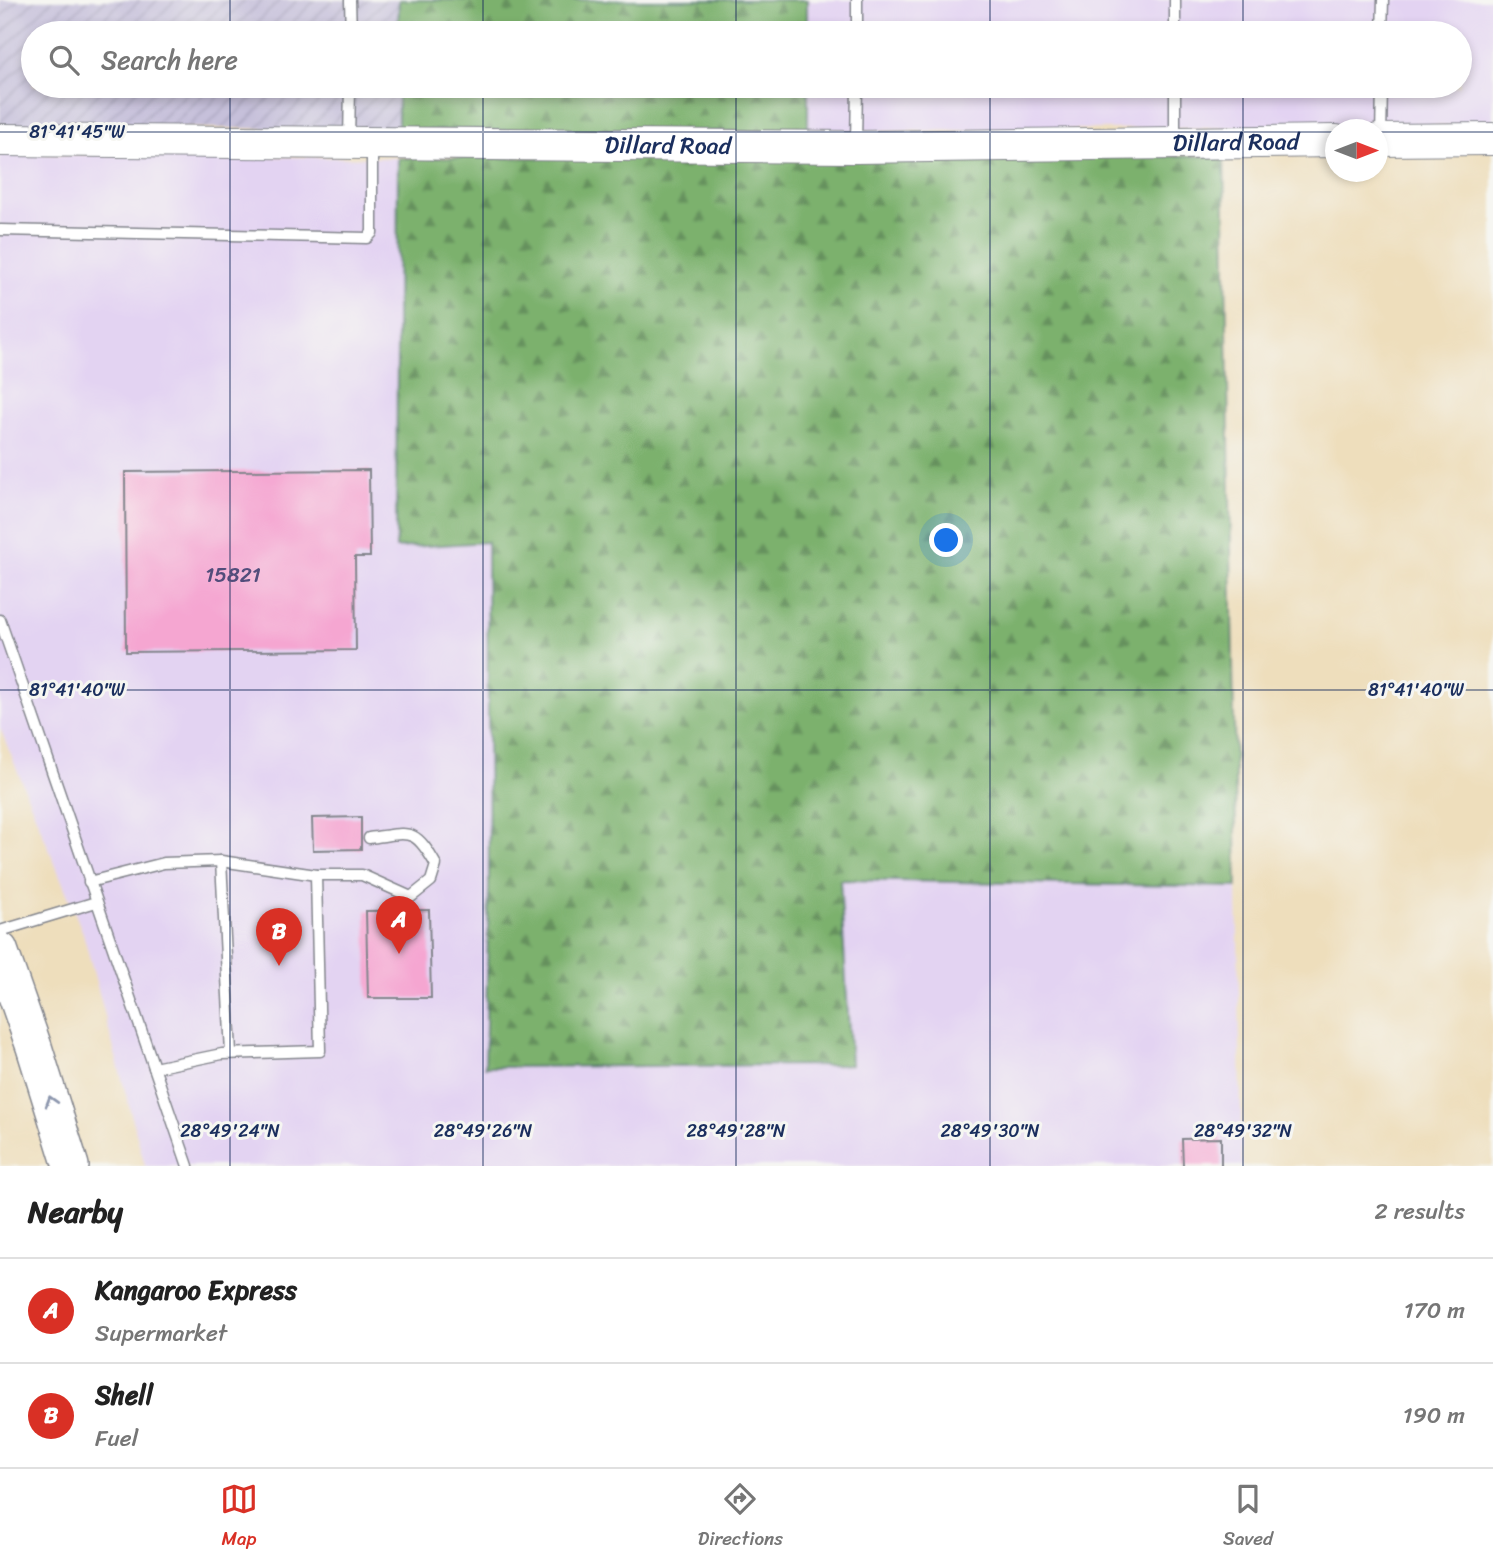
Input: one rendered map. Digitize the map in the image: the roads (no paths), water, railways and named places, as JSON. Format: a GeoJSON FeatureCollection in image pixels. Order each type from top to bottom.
{"type":"FeatureCollection","features":[{"type":"Feature","properties":{"kind":"main road"},"geometry":{"type":"LineString","coordinates":[[0,950],[34,1046],[71,1166]]}},
{"type":"Feature","properties":{"kind":"street"},"geometry":{"type":"LineString","coordinates":[[1388,140],[1493,139]]}},
{"type":"Feature","properties":{"kind":"street","name":"Dillard Road"},"geometry":{"type":"LineString","coordinates":[[0,140],[856,147],[1325,141]]}},
{"type":"Feature","properties":{"kind":"lane"},"geometry":{"type":"LineString","coordinates":[[350,0],[351,21]]}},
{"type":"Feature","properties":{"kind":"lane"},"geometry":{"type":"LineString","coordinates":[[857,0],[857,21]]}},
{"type":"Feature","properties":{"kind":"lane"},"geometry":{"type":"LineString","coordinates":[[1175,0],[1175,21]]}},
{"type":"Feature","properties":{"kind":"lane"},"geometry":{"type":"LineString","coordinates":[[1382,21],[1383,0]]}},
{"type":"Feature","properties":{"kind":"lane"},"geometry":{"type":"LineString","coordinates":[[0,230],[367,238],[372,233],[352,98]]}},
{"type":"Feature","properties":{"kind":"lane"},"geometry":{"type":"LineString","coordinates":[[856,147],[857,98]]}},
{"type":"Feature","properties":{"kind":"lane"},"geometry":{"type":"LineString","coordinates":[[1175,98],[1175,143]]}},
{"type":"Feature","properties":{"kind":"lane"},"geometry":{"type":"LineString","coordinates":[[1380,119],[1381,98]]}},
{"type":"Feature","properties":{"kind":"lane"},"geometry":{"type":"LineString","coordinates":[[0,620],[188,1166]]}},
{"type":"Feature","properties":{"kind":"lane"},"geometry":{"type":"LineString","coordinates":[[89,882],[164,863],[221,862],[316,875],[362,875],[411,897],[431,881],[436,865],[423,841],[409,833],[369,838]]}},
{"type":"Feature","properties":{"kind":"lane"},"geometry":{"type":"LineString","coordinates":[[221,862],[231,1053]]}},
{"type":"Feature","properties":{"kind":"lane"},"geometry":{"type":"LineString","coordinates":[[154,1068],[231,1053],[320,1051],[316,875]]}},
{"type":"Feature","properties":{"kind":"lane"},"geometry":{"type":"LineString","coordinates":[[0,931],[96,902]]}},
{"type":"Feature","properties":{"kind":"place","name":"Kangaroo Express"},"geometry":{"type":"Point","coordinates":[399,954]}},
{"type":"Feature","properties":{"kind":"place","name":"Shell"},"geometry":{"type":"Point","coordinates":[279,966]}}]}
